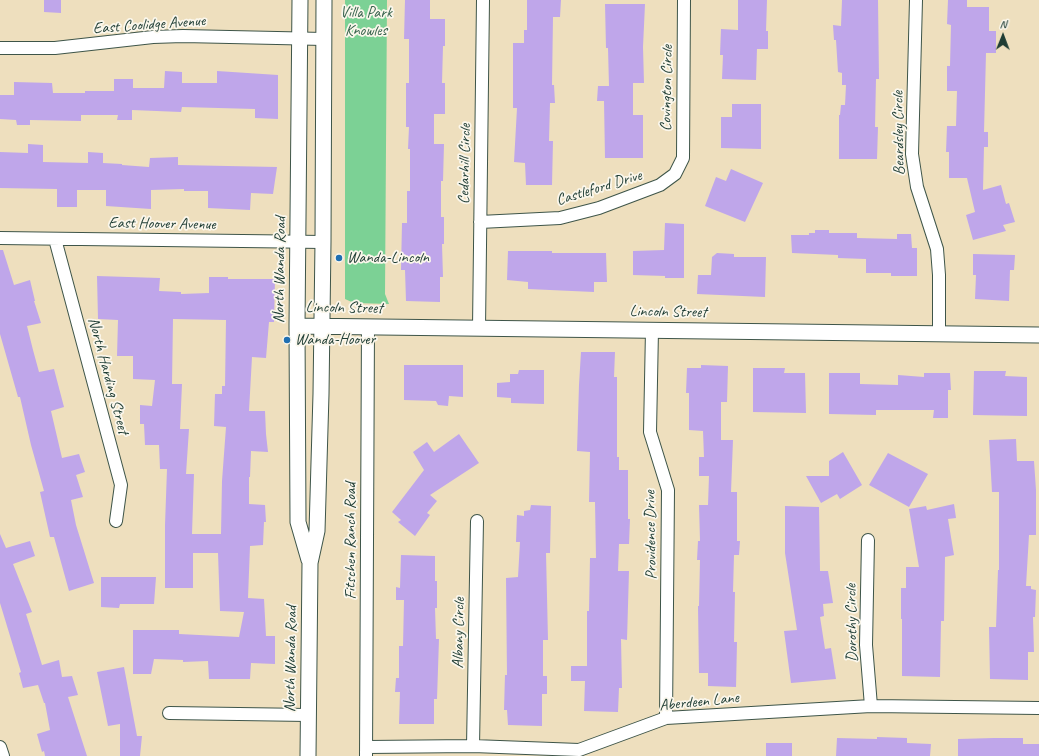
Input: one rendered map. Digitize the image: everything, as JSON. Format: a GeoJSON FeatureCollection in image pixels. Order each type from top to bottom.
{"type":"FeatureCollection","features":[{"type":"Feature","properties":{"kind":"street","name":"North Wanda Road"},"geometry":{"type":"LineString","coordinates":[[300,0],[297,326],[298,522],[310,563]]}},
{"type":"Feature","properties":{"kind":"street","name":"North Wanda Road"},"geometry":{"type":"LineString","coordinates":[[308,756],[310,563],[317,531],[322,326],[324,0]]}},
{"type":"Feature","properties":{"kind":"street","name":"Cedarhill Circle"},"geometry":{"type":"LineString","coordinates":[[479,328],[483,0]]}},
{"type":"Feature","properties":{"kind":"street","name":"Covington Circle"},"geometry":{"type":"LineString","coordinates":[[675,174],[683,158],[684,0]]}},
{"type":"Feature","properties":{"kind":"street","name":"Beardsley Circle"},"geometry":{"type":"LineString","coordinates":[[916,0],[912,154],[917,187],[938,249],[939,334]]}},
{"type":"Feature","properties":{"kind":"street","name":"East Coolidge Avenue"},"geometry":{"type":"LineString","coordinates":[[0,48],[54,48],[153,37],[183,36],[324,39]]}},
{"type":"Feature","properties":{"kind":"street","name":"Castleford Drive"},"geometry":{"type":"LineString","coordinates":[[480,222],[560,218],[599,208],[660,185],[675,174]]}},
{"type":"Feature","properties":{"kind":"street","name":"East Hoover Avenue"},"geometry":{"type":"LineString","coordinates":[[0,238],[323,242]]}},
{"type":"Feature","properties":{"kind":"street","name":"North Harding Street"},"geometry":{"type":"LineString","coordinates":[[55,239],[120,485],[116,521]]}},
{"type":"Feature","properties":{"kind":"street","name":"Lincoln Street"},"geometry":{"type":"LineString","coordinates":[[297,326],[1039,335]]}},
{"type":"Feature","properties":{"kind":"street","name":"Fitschen Ranch Road"},"geometry":{"type":"LineString","coordinates":[[367,751],[368,326]]}},
{"type":"Feature","properties":{"kind":"street","name":"Providence Drive"},"geometry":{"type":"LineString","coordinates":[[652,330],[650,432],[668,490],[666,718]]}},
{"type":"Feature","properties":{"kind":"street","name":"Albany Circle"},"geometry":{"type":"LineString","coordinates":[[473,746],[477,521]]}},
{"type":"Feature","properties":{"kind":"street","name":"Dorothy Circle"},"geometry":{"type":"LineString","coordinates":[[868,540],[866,645],[871,706]]}},
{"type":"Feature","properties":{"kind":"street","name":"Aberdeen Lane"},"geometry":{"type":"LineString","coordinates":[[367,751],[473,746],[579,750],[666,718],[871,706],[1039,708]]}},
{"type":"Feature","properties":{"kind":"street"},"geometry":{"type":"LineString","coordinates":[[169,713],[308,715]]}},
{"type":"Feature","properties":{"kind":"street"},"geometry":{"type":"LineString","coordinates":[[0,748],[3,756]]}},
{"type":"Feature","properties":{"kind":"green space","name":"Villa Park Knowles"},"geometry":{"type":"Polygon","coordinates":[[[345,0],[387,0],[385,294],[389,304],[354,303],[345,299],[345,0]]]}},
{"type":"Feature","properties":{"kind":"building"},"geometry":{"type":"Polygon","coordinates":[[[44,0],[61,0],[61,13],[44,12],[44,0]]]}},
{"type":"Feature","properties":{"kind":"building"},"geometry":{"type":"Polygon","coordinates":[[[405,0],[430,0],[430,19],[445,19],[445,46],[443,46],[442,83],[445,83],[445,114],[434,114],[434,144],[444,144],[443,181],[441,181],[441,217],[444,217],[444,244],[442,244],[443,277],[440,277],[440,302],[406,301],[405,270],[401,270],[402,223],[407,223],[407,191],[410,191],[410,149],[408,149],[409,127],[406,127],[406,83],[409,83],[409,39],[404,39],[405,0]]]}},
{"type":"Feature","properties":{"kind":"building"},"geometry":{"type":"Polygon","coordinates":[[[527,0],[561,0],[560,17],[553,17],[552,85],[554,85],[555,103],[550,103],[549,141],[553,141],[552,185],[526,185],[525,163],[514,162],[517,108],[513,108],[513,43],[524,43],[524,30],[527,30],[527,0]]]}},
{"type":"Feature","properties":{"kind":"building"},"geometry":{"type":"Polygon","coordinates":[[[738,0],[767,0],[766,31],[768,31],[768,49],[757,49],[756,80],[722,79],[723,55],[720,55],[721,29],[738,30],[738,0]]]}},
{"type":"Feature","properties":{"kind":"building"},"geometry":{"type":"Polygon","coordinates":[[[842,0],[878,0],[879,79],[876,79],[875,127],[878,127],[877,159],[839,159],[839,115],[841,105],[845,105],[846,85],[842,85],[842,73],[838,72],[836,40],[834,40],[833,25],[841,26],[842,0]]]}},
{"type":"Feature","properties":{"kind":"building"},"geometry":{"type":"Polygon","coordinates":[[[948,0],[967,0],[967,7],[989,7],[989,31],[996,31],[996,53],[986,53],[984,132],[988,132],[988,147],[984,147],[983,190],[1001,185],[1006,204],[1009,203],[1015,222],[1003,225],[1006,231],[973,240],[966,215],[975,212],[967,178],[949,178],[949,152],[946,152],[947,126],[956,126],[957,91],[947,91],[947,66],[950,66],[951,25],[947,24],[948,0]]]}},
{"type":"Feature","properties":{"kind":"building"},"geometry":{"type":"Polygon","coordinates":[[[605,4],[645,4],[643,47],[644,83],[633,83],[633,115],[643,115],[643,158],[605,158],[604,101],[597,101],[598,86],[609,86],[605,4]]]}},
{"type":"Feature","properties":{"kind":"building"},"geometry":{"type":"Polygon","coordinates":[[[165,71],[182,72],[182,83],[217,83],[217,71],[278,75],[278,119],[255,118],[255,109],[182,107],[181,112],[132,110],[132,120],[117,120],[118,115],[81,115],[81,121],[30,120],[30,125],[17,125],[16,120],[0,119],[0,95],[14,95],[14,82],[52,83],[53,93],[114,91],[114,79],[133,79],[133,88],[164,88],[165,71]]]}},
{"type":"Feature","properties":{"kind":"building"},"geometry":{"type":"Polygon","coordinates":[[[732,104],[761,104],[761,149],[721,148],[721,117],[732,117],[732,104]]]}},
{"type":"Feature","properties":{"kind":"building"},"geometry":{"type":"Polygon","coordinates":[[[28,144],[43,145],[43,162],[88,163],[88,152],[103,153],[103,163],[122,165],[149,167],[150,158],[178,157],[178,165],[277,167],[273,194],[251,193],[250,210],[208,208],[208,191],[184,191],[184,189],[151,190],[151,209],[106,206],[106,190],[77,190],[77,207],[57,207],[57,189],[0,188],[0,152],[28,153],[28,144]]]}},
{"type":"Feature","properties":{"kind":"building"},"geometry":{"type":"Polygon","coordinates":[[[731,169],[763,183],[745,222],[705,206],[716,177],[726,181],[731,169]]]}},
{"type":"Feature","properties":{"kind":"building"},"geometry":{"type":"Polygon","coordinates":[[[665,223],[684,224],[684,278],[633,275],[633,251],[664,250],[665,223]]]}},
{"type":"Feature","properties":{"kind":"building"},"geometry":{"type":"Polygon","coordinates":[[[815,230],[829,230],[829,233],[857,233],[857,238],[897,239],[897,234],[911,234],[912,248],[917,248],[917,276],[891,276],[891,273],[866,273],[866,259],[838,258],[838,255],[792,253],[791,235],[809,235],[809,233],[815,233],[815,230]]]}},
{"type":"Feature","properties":{"kind":"building"},"geometry":{"type":"Polygon","coordinates":[[[0,250],[3,250],[14,285],[30,280],[34,301],[41,323],[27,326],[39,372],[54,369],[64,407],[51,411],[62,458],[79,454],[85,472],[76,475],[83,497],[71,500],[76,525],[94,583],[69,591],[54,537],[50,537],[40,492],[44,491],[31,445],[20,397],[18,397],[0,334],[0,250]]]}},
{"type":"Feature","properties":{"kind":"building"},"geometry":{"type":"Polygon","coordinates":[[[508,251],[606,253],[607,282],[594,282],[594,292],[528,289],[528,282],[507,280],[508,251]]]}},
{"type":"Feature","properties":{"kind":"building"},"geometry":{"type":"Polygon","coordinates":[[[717,253],[734,254],[734,257],[766,257],[765,297],[697,294],[698,275],[711,275],[712,257],[717,253]]]}},
{"type":"Feature","properties":{"kind":"building"},"geometry":{"type":"Polygon","coordinates":[[[973,254],[1015,255],[1014,270],[1010,270],[1009,301],[975,299],[976,275],[973,275],[973,254]]]}},
{"type":"Feature","properties":{"kind":"building"},"geometry":{"type":"Polygon","coordinates":[[[97,276],[160,278],[159,291],[181,292],[181,294],[209,293],[209,277],[228,277],[228,279],[275,279],[274,322],[269,322],[266,358],[252,357],[249,411],[265,411],[268,452],[251,451],[249,504],[265,505],[266,522],[264,522],[263,545],[250,546],[248,598],[264,599],[266,636],[275,636],[275,664],[251,663],[250,679],[209,679],[208,661],[183,662],[183,660],[154,659],[151,674],[133,674],[133,630],[179,630],[179,634],[239,637],[244,612],[220,611],[218,553],[193,553],[193,588],[165,588],[167,469],[160,469],[159,445],[145,445],[144,424],[140,424],[140,405],[152,406],[155,380],[133,379],[133,356],[117,356],[118,320],[98,319],[97,276]],[[173,319],[172,384],[182,384],[180,429],[189,429],[186,474],[194,474],[192,534],[221,534],[222,481],[226,427],[214,426],[215,394],[222,394],[222,386],[225,386],[226,320],[173,319]]]}},
{"type":"Feature","properties":{"kind":"building"},"geometry":{"type":"Polygon","coordinates":[[[581,352],[615,352],[614,377],[617,377],[617,457],[619,457],[619,470],[628,470],[628,519],[630,519],[629,544],[619,544],[618,571],[629,571],[627,640],[621,639],[622,688],[619,688],[618,712],[584,711],[585,681],[571,681],[571,666],[587,666],[587,611],[589,611],[590,558],[596,558],[595,502],[589,502],[590,452],[577,451],[581,352]]]}},
{"type":"Feature","properties":{"kind":"building"},"geometry":{"type":"Polygon","coordinates":[[[404,365],[463,365],[463,397],[449,396],[448,406],[438,405],[436,401],[404,400],[404,365]]]}},
{"type":"Feature","properties":{"kind":"building"},"geometry":{"type":"Polygon","coordinates":[[[701,365],[728,366],[727,402],[721,402],[721,440],[733,440],[731,492],[737,492],[737,541],[740,541],[739,555],[734,555],[734,642],[737,642],[736,687],[708,686],[708,673],[699,673],[698,606],[700,560],[697,560],[698,541],[700,541],[699,505],[708,505],[709,476],[699,476],[699,457],[704,457],[703,431],[689,430],[689,393],[686,393],[687,368],[701,368],[701,365]]]}},
{"type":"Feature","properties":{"kind":"building"},"geometry":{"type":"Polygon","coordinates":[[[753,368],[785,368],[784,373],[805,373],[806,413],[753,412],[753,368]]]}},
{"type":"Feature","properties":{"kind":"building"},"geometry":{"type":"Polygon","coordinates":[[[519,370],[544,370],[544,404],[511,403],[511,398],[497,397],[497,383],[510,382],[510,374],[518,374],[519,370]]]}},
{"type":"Feature","properties":{"kind":"building"},"geometry":{"type":"Polygon","coordinates":[[[974,371],[1006,371],[1005,376],[1027,377],[1027,416],[973,415],[974,371]]]}},
{"type":"Feature","properties":{"kind":"building"},"geometry":{"type":"Polygon","coordinates":[[[829,373],[860,373],[860,384],[898,385],[898,375],[924,377],[924,373],[950,373],[951,390],[948,390],[948,418],[933,418],[934,410],[876,410],[876,415],[829,414],[829,373]]]}},
{"type":"Feature","properties":{"kind":"building"},"geometry":{"type":"Polygon","coordinates":[[[459,434],[479,463],[430,495],[437,501],[427,513],[430,515],[415,536],[398,522],[401,520],[392,512],[424,470],[413,452],[427,442],[434,452],[459,434]]]}},
{"type":"Feature","properties":{"kind":"building"},"geometry":{"type":"Polygon","coordinates":[[[1016,439],[1017,461],[1034,461],[1036,490],[1036,535],[1029,535],[1026,586],[1031,586],[1031,589],[1036,590],[1035,617],[1033,617],[1034,652],[1028,652],[1028,680],[990,679],[989,627],[996,627],[999,570],[999,492],[992,492],[989,440],[1016,439]]]}},
{"type":"Feature","properties":{"kind":"building"},"geometry":{"type":"Polygon","coordinates":[[[843,452],[862,485],[840,499],[837,494],[821,503],[806,476],[829,476],[829,461],[843,452]]]}},
{"type":"Feature","properties":{"kind":"building"},"geometry":{"type":"Polygon","coordinates":[[[888,453],[928,474],[909,507],[869,485],[888,453]]]}},
{"type":"Feature","properties":{"kind":"building"},"geometry":{"type":"Polygon","coordinates":[[[954,504],[956,518],[948,519],[954,555],[945,557],[944,621],[941,621],[940,677],[902,676],[901,588],[906,588],[906,567],[919,567],[909,509],[926,506],[927,510],[954,504]]]}},
{"type":"Feature","properties":{"kind":"building"},"geometry":{"type":"Polygon","coordinates":[[[531,505],[551,506],[550,553],[546,553],[548,640],[543,640],[543,676],[547,676],[547,694],[542,694],[542,726],[508,725],[507,710],[504,710],[505,675],[507,675],[506,578],[518,577],[520,542],[516,542],[517,515],[524,516],[524,511],[530,510],[531,505]]]}},
{"type":"Feature","properties":{"kind":"building"},"geometry":{"type":"Polygon","coordinates":[[[785,506],[819,507],[820,571],[828,571],[833,603],[823,604],[824,616],[820,617],[825,649],[831,648],[836,679],[791,683],[784,631],[797,630],[785,553],[785,506]]]}},
{"type":"Feature","properties":{"kind":"building"},"geometry":{"type":"Polygon","coordinates":[[[0,534],[6,548],[30,541],[35,556],[13,564],[32,612],[26,614],[42,665],[59,660],[62,677],[72,676],[78,695],[68,697],[87,756],[45,756],[44,751],[42,752],[37,734],[50,730],[45,703],[38,685],[23,688],[19,673],[21,672],[0,603],[0,534]]]}},
{"type":"Feature","properties":{"kind":"building"},"geometry":{"type":"Polygon","coordinates":[[[401,555],[435,556],[435,581],[437,581],[437,608],[435,608],[436,639],[439,639],[437,699],[434,699],[434,724],[399,724],[400,692],[395,692],[396,678],[399,678],[399,646],[403,646],[404,600],[396,600],[396,587],[400,588],[401,555]]]}},
{"type":"Feature","properties":{"kind":"building"},"geometry":{"type":"Polygon","coordinates":[[[101,577],[156,577],[154,604],[120,604],[119,608],[101,607],[101,577]]]}},
{"type":"Feature","properties":{"kind":"building"},"geometry":{"type":"Polygon","coordinates":[[[124,667],[137,736],[142,736],[140,756],[120,756],[120,724],[108,726],[97,672],[124,667]]]}},
{"type":"Feature","properties":{"kind":"building"},"geometry":{"type":"Polygon","coordinates":[[[877,737],[907,738],[907,743],[931,744],[930,756],[836,756],[837,738],[877,739],[877,737]]]}},
{"type":"Feature","properties":{"kind":"building"},"geometry":{"type":"Polygon","coordinates":[[[1023,738],[1023,744],[1039,744],[1039,756],[958,756],[958,739],[1023,738]]]}},
{"type":"Feature","properties":{"kind":"building"},"geometry":{"type":"Polygon","coordinates":[[[766,743],[792,743],[792,756],[766,756],[766,743]]]}},
{"type":"Feature","properties":{"kind":"place","name":"Wanda-Lincoln"},"geometry":{"type":"Point","coordinates":[339,258]}},
{"type":"Feature","properties":{"kind":"place","name":"Wanda-Hoover"},"geometry":{"type":"Point","coordinates":[287,340]}}]}
